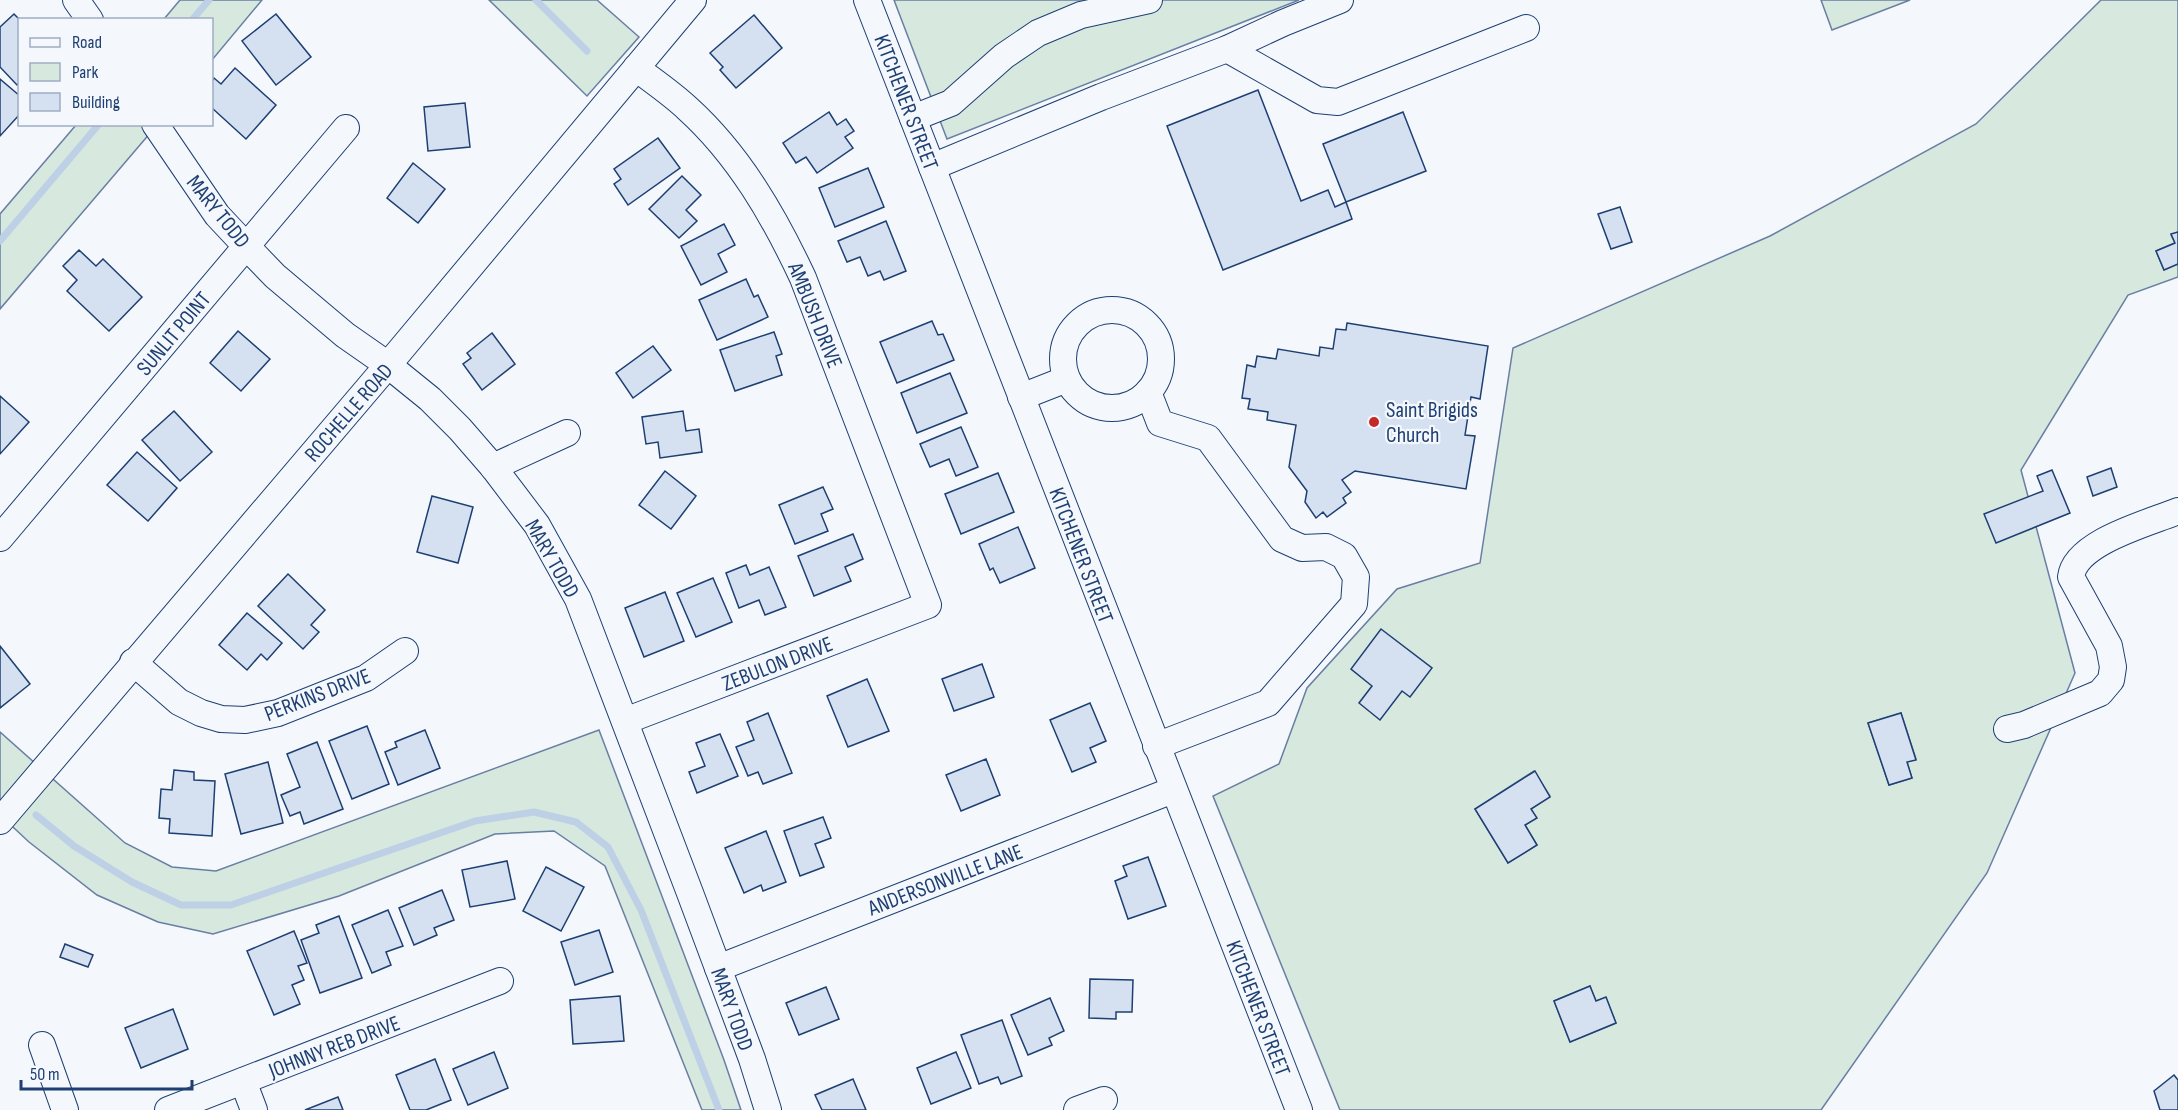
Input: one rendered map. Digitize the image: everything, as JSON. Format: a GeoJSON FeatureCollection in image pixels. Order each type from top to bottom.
{"type":"FeatureCollection","features":[{"type":"Feature","properties":{"kind":"street"},"geometry":{"type":"LineString","coordinates":[[76,0],[89,18]]}},
{"type":"Feature","properties":{"kind":"street","name":"ROCHELLE ROAD"},"geometry":{"type":"LineString","coordinates":[[0,821],[388,365],[693,0]]}},
{"type":"Feature","properties":{"kind":"street","name":"KITCHENER STREET"},"geometry":{"type":"LineString","coordinates":[[867,0],[1299,1110]]}},
{"type":"Feature","properties":{"kind":"street"},"geometry":{"type":"LineString","coordinates":[[913,118],[951,103],[1004,56],[1038,33],[1081,15],[1147,0]]}},
{"type":"Feature","properties":{"kind":"street"},"geometry":{"type":"LineString","coordinates":[[932,167],[1101,97],[1227,49],[1340,0]]}},
{"type":"Feature","properties":{"kind":"street"},"geometry":{"type":"LineString","coordinates":[[1227,49],[1317,100],[1338,102],[1526,28]]}},
{"type":"Feature","properties":{"kind":"street","name":"AMBUSH DRIVE"},"geometry":{"type":"LineString","coordinates":[[636,68],[687,108],[723,146],[754,187],[781,231],[803,278],[928,605]]}},
{"type":"Feature","properties":{"kind":"street","name":"MARY TODD"},"geometry":{"type":"LineString","coordinates":[[156,126],[217,215],[247,247],[275,276],[345,335],[388,365],[430,399],[493,467],[537,525],[578,599],[718,968],[768,1110]]}},
{"type":"Feature","properties":{"kind":"street","name":"SUNLIT POINT"},"geometry":{"type":"LineString","coordinates":[[0,538],[346,128]]}},
{"type":"Feature","properties":{"kind":"street"},"geometry":{"type":"LineString","coordinates":[[1108,310],[1127,312],[1144,322],[1156,337],[1161,356],[1158,375],[1148,392],[1132,404],[1114,408],[1094,405],[1078,395],[1067,379],[1062,363],[1064,346],[1071,331],[1082,320],[1094,313],[1108,310]]}},
{"type":"Feature","properties":{"kind":"street"},"geometry":{"type":"LineString","coordinates":[[1021,397],[1067,379]]}},
{"type":"Feature","properties":{"kind":"street"},"geometry":{"type":"LineString","coordinates":[[1148,392],[1160,423],[1208,438],[1281,539],[1302,548],[1326,547],[1344,556],[1356,577],[1354,604],[1269,703],[1156,746]]}},
{"type":"Feature","properties":{"kind":"street"},"geometry":{"type":"LineString","coordinates":[[493,467],[567,433]]}},
{"type":"Feature","properties":{"kind":"street"},"geometry":{"type":"LineString","coordinates":[[2007,729],[2024,725],[2100,693],[2111,680],[2113,667],[2109,646],[2071,577],[2072,569],[2096,543],[2178,511]]}},
{"type":"Feature","properties":{"kind":"street","name":"ZEBULON DRIVE"},"geometry":{"type":"LineString","coordinates":[[626,721],[928,605]]}},
{"type":"Feature","properties":{"kind":"street","name":"PERKINS DRIVE"},"geometry":{"type":"LineString","coordinates":[[133,662],[179,702],[201,713],[245,720],[278,713],[366,678],[405,651]]}},
{"type":"Feature","properties":{"kind":"street","name":"ANDERSONVILLE LANE"},"geometry":{"type":"LineString","coordinates":[[718,968],[1173,790]]}},
{"type":"Feature","properties":{"kind":"street","name":"JOHNNY REB DRIVE"},"geometry":{"type":"LineString","coordinates":[[168,1110],[500,981]]}},
{"type":"Feature","properties":{"kind":"street"},"geometry":{"type":"LineString","coordinates":[[42,1046],[65,1110]]}},
{"type":"Feature","properties":{"kind":"street"},"geometry":{"type":"LineString","coordinates":[[243,1081],[254,1110]]}},
{"type":"Feature","properties":{"kind":"street"},"geometry":{"type":"LineString","coordinates":[[1077,1110],[1104,1100]]}},
{"type":"Feature","properties":{"kind":"green space"},"geometry":{"type":"Polygon","coordinates":[[[180,0],[262,0],[213,59],[213,18],[165,18],[180,0]]]}},
{"type":"Feature","properties":{"kind":"green space"},"geometry":{"type":"Polygon","coordinates":[[[489,0],[597,0],[639,37],[587,96],[489,0]]]}},
{"type":"Feature","properties":{"kind":"green space"},"geometry":{"type":"Polygon","coordinates":[[[894,0],[1299,0],[947,139],[894,0]]]}},
{"type":"Feature","properties":{"kind":"green space"},"geometry":{"type":"Polygon","coordinates":[[[1821,0],[1910,0],[1832,30],[1821,0]]]}},
{"type":"Feature","properties":{"kind":"green space"},"geometry":{"type":"Polygon","coordinates":[[[2101,0],[2178,0],[2178,232],[2171,235],[2175,243],[2156,251],[2164,270],[2178,264],[2178,277],[2128,295],[2021,470],[2075,673],[1987,873],[1821,1110],[1340,1110],[1213,796],[1279,764],[1307,688],[1397,589],[1480,563],[1513,348],[1770,236],[1976,124],[2101,0]],[[1901,713],[1868,723],[1889,785],[1912,778],[1907,762],[1916,759],[1901,713]],[[1534,771],[1475,809],[1508,863],[1537,845],[1525,825],[1536,818],[1531,809],[1550,796],[1534,771]],[[1590,986],[1554,1001],[1570,1042],[1616,1023],[1606,998],[1596,1001],[1590,986]]]}},
{"type":"Feature","properties":{"kind":"green space"},"geometry":{"type":"Polygon","coordinates":[[[75,126],[156,126],[0,309],[0,214],[75,126]]]}},
{"type":"Feature","properties":{"kind":"green space"},"geometry":{"type":"Polygon","coordinates":[[[599,730],[741,1110],[702,1110],[605,866],[554,831],[495,834],[339,896],[213,934],[158,922],[97,895],[29,842],[0,815],[0,732],[125,843],[172,867],[216,871],[599,730]]]}},
{"type":"Feature","properties":{"kind":"building"},"geometry":{"type":"Polygon","coordinates":[[[14,14],[18,18],[17,85],[0,67],[0,27],[14,14]]]}},
{"type":"Feature","properties":{"kind":"building"},"geometry":{"type":"Polygon","coordinates":[[[276,14],[311,57],[276,85],[242,41],[276,14]]]}},
{"type":"Feature","properties":{"kind":"building"},"geometry":{"type":"Polygon","coordinates":[[[754,15],[782,48],[736,88],[720,70],[723,67],[710,53],[754,15]]]}},
{"type":"Feature","properties":{"kind":"building"},"geometry":{"type":"Polygon","coordinates":[[[235,68],[276,105],[246,139],[213,109],[214,78],[221,84],[235,68]]]}},
{"type":"Feature","properties":{"kind":"building"},"geometry":{"type":"Polygon","coordinates":[[[0,79],[18,94],[18,116],[0,136],[0,79]]]}},
{"type":"Feature","properties":{"kind":"building"},"geometry":{"type":"Polygon","coordinates":[[[1258,90],[1301,201],[1328,190],[1335,207],[1346,202],[1352,219],[1223,270],[1167,126],[1258,90]]]}},
{"type":"Feature","properties":{"kind":"building"},"geometry":{"type":"Polygon","coordinates":[[[465,103],[470,147],[428,151],[424,107],[465,103]]]}},
{"type":"Feature","properties":{"kind":"building"},"geometry":{"type":"Polygon","coordinates":[[[829,112],[837,125],[846,119],[854,131],[845,137],[853,148],[817,173],[806,157],[796,163],[783,143],[829,112]]]}},
{"type":"Feature","properties":{"kind":"building"},"geometry":{"type":"Polygon","coordinates":[[[1403,112],[1426,171],[1346,202],[1323,144],[1403,112]]]}},
{"type":"Feature","properties":{"kind":"building"},"geometry":{"type":"Polygon","coordinates":[[[658,138],[680,168],[628,205],[614,184],[621,179],[614,169],[658,138]]]}},
{"type":"Feature","properties":{"kind":"building"},"geometry":{"type":"Polygon","coordinates":[[[413,163],[445,189],[418,223],[387,198],[413,163]]]}},
{"type":"Feature","properties":{"kind":"building"},"geometry":{"type":"Polygon","coordinates":[[[868,168],[884,207],[835,227],[819,188],[868,168]]]}},
{"type":"Feature","properties":{"kind":"building"},"geometry":{"type":"Polygon","coordinates":[[[682,176],[701,195],[686,210],[697,221],[679,238],[649,209],[682,176]]]}},
{"type":"Feature","properties":{"kind":"building"},"geometry":{"type":"Polygon","coordinates":[[[1620,207],[1632,242],[1611,249],[1598,214],[1620,207]]]}},
{"type":"Feature","properties":{"kind":"building"},"geometry":{"type":"Polygon","coordinates":[[[886,221],[906,271],[884,280],[880,271],[868,276],[860,257],[847,262],[838,241],[886,221]]]}},
{"type":"Feature","properties":{"kind":"building"},"geometry":{"type":"Polygon","coordinates":[[[724,224],[735,245],[718,254],[727,272],[701,285],[681,246],[724,224]]]}},
{"type":"Feature","properties":{"kind":"building"},"geometry":{"type":"Polygon","coordinates":[[[2178,232],[2178,264],[2164,270],[2156,251],[2175,243],[2171,234],[2178,232]]]}},
{"type":"Feature","properties":{"kind":"building"},"geometry":{"type":"Polygon","coordinates":[[[79,250],[96,266],[103,259],[142,297],[109,331],[67,291],[77,280],[63,266],[79,250]]]}},
{"type":"Feature","properties":{"kind":"building"},"geometry":{"type":"Polygon","coordinates":[[[746,279],[754,297],[758,295],[768,317],[717,340],[699,300],[746,279]]]}},
{"type":"Feature","properties":{"kind":"building"},"geometry":{"type":"Polygon","coordinates":[[[932,321],[938,335],[943,334],[954,360],[897,383],[880,342],[932,321]]]}},
{"type":"Feature","properties":{"kind":"building","name":"Saint Brigids Church"},"geometry":{"type":"Polygon","coordinates":[[[1347,323],[1488,346],[1480,399],[1471,397],[1465,435],[1475,436],[1466,489],[1355,471],[1342,480],[1351,492],[1343,498],[1346,503],[1327,517],[1323,512],[1316,518],[1305,502],[1307,491],[1289,467],[1296,425],[1267,420],[1268,412],[1248,409],[1250,399],[1242,398],[1247,365],[1255,367],[1257,356],[1276,359],[1278,349],[1319,356],[1320,347],[1333,349],[1336,329],[1346,330],[1347,323]]]}},
{"type":"Feature","properties":{"kind":"building"},"geometry":{"type":"Polygon","coordinates":[[[238,331],[270,359],[241,391],[210,363],[238,331]]]}},
{"type":"Feature","properties":{"kind":"building"},"geometry":{"type":"Polygon","coordinates":[[[774,332],[782,354],[776,356],[782,375],[735,391],[720,350],[774,332]]]}},
{"type":"Feature","properties":{"kind":"building"},"geometry":{"type":"Polygon","coordinates":[[[492,333],[515,364],[482,390],[463,364],[471,358],[467,353],[492,333]]]}},
{"type":"Feature","properties":{"kind":"building"},"geometry":{"type":"Polygon","coordinates":[[[653,346],[671,370],[633,398],[616,373],[653,346]]]}},
{"type":"Feature","properties":{"kind":"building"},"geometry":{"type":"Polygon","coordinates":[[[950,373],[967,413],[917,433],[901,393],[950,373]]]}},
{"type":"Feature","properties":{"kind":"building"},"geometry":{"type":"Polygon","coordinates":[[[0,396],[29,422],[0,454],[0,396]]]}},
{"type":"Feature","properties":{"kind":"building"},"geometry":{"type":"Polygon","coordinates":[[[174,411],[212,452],[180,481],[142,440],[174,411]]]}},
{"type":"Feature","properties":{"kind":"building"},"geometry":{"type":"Polygon","coordinates":[[[683,411],[686,431],[699,429],[702,452],[660,458],[658,442],[646,444],[642,417],[683,411]]]}},
{"type":"Feature","properties":{"kind":"building"},"geometry":{"type":"Polygon","coordinates":[[[961,427],[978,467],[956,476],[949,459],[930,467],[920,444],[961,427]]]}},
{"type":"Feature","properties":{"kind":"building"},"geometry":{"type":"Polygon","coordinates":[[[137,452],[177,488],[148,521],[107,485],[137,452]]]}},
{"type":"Feature","properties":{"kind":"building"},"geometry":{"type":"Polygon","coordinates":[[[2111,468],[2117,487],[2093,496],[2087,477],[2111,468]]]}},
{"type":"Feature","properties":{"kind":"building"},"geometry":{"type":"Polygon","coordinates":[[[2052,470],[2070,513],[1996,543],[1984,514],[2043,491],[2037,476],[2052,470]]]}},
{"type":"Feature","properties":{"kind":"building"},"geometry":{"type":"Polygon","coordinates":[[[665,471],[696,496],[671,529],[639,505],[665,471]]]}},
{"type":"Feature","properties":{"kind":"building"},"geometry":{"type":"Polygon","coordinates":[[[998,473],[1014,512],[961,534],[945,494],[998,473]]]}},
{"type":"Feature","properties":{"kind":"building"},"geometry":{"type":"Polygon","coordinates":[[[823,487],[833,509],[821,514],[828,531],[795,544],[779,505],[823,487]]]}},
{"type":"Feature","properties":{"kind":"building"},"geometry":{"type":"Polygon","coordinates":[[[432,496],[473,507],[458,563],[417,552],[432,496]]]}},
{"type":"Feature","properties":{"kind":"building"},"geometry":{"type":"Polygon","coordinates":[[[1018,527],[1035,568],[1000,583],[993,568],[990,570],[979,544],[1018,527]]]}},
{"type":"Feature","properties":{"kind":"building"},"geometry":{"type":"Polygon","coordinates":[[[853,534],[863,559],[845,567],[851,581],[814,596],[798,556],[853,534]]]}},
{"type":"Feature","properties":{"kind":"building"},"geometry":{"type":"Polygon","coordinates":[[[746,565],[750,575],[769,567],[786,607],[765,615],[759,600],[739,608],[726,573],[746,565]]]}},
{"type":"Feature","properties":{"kind":"building"},"geometry":{"type":"Polygon","coordinates":[[[288,574],[325,610],[311,625],[319,632],[303,649],[258,606],[288,574]]]}},
{"type":"Feature","properties":{"kind":"building"},"geometry":{"type":"Polygon","coordinates":[[[713,578],[732,622],[696,637],[677,593],[713,578]]]}},
{"type":"Feature","properties":{"kind":"building"},"geometry":{"type":"Polygon","coordinates":[[[665,592],[684,641],[644,657],[625,608],[665,592]]]}},
{"type":"Feature","properties":{"kind":"building"},"geometry":{"type":"Polygon","coordinates":[[[247,613],[282,643],[267,660],[261,654],[247,670],[219,645],[247,613]]]}},
{"type":"Feature","properties":{"kind":"building"},"geometry":{"type":"Polygon","coordinates":[[[1381,629],[1432,668],[1410,697],[1402,691],[1380,720],[1359,703],[1372,686],[1351,669],[1381,629]]]}},
{"type":"Feature","properties":{"kind":"building"},"geometry":{"type":"Polygon","coordinates":[[[0,646],[30,684],[0,708],[0,646]]]}},
{"type":"Feature","properties":{"kind":"building"},"geometry":{"type":"Polygon","coordinates":[[[982,664],[994,697],[954,711],[942,679],[982,664]]]}},
{"type":"Feature","properties":{"kind":"building"},"geometry":{"type":"Polygon","coordinates":[[[867,679],[889,731],[848,747],[827,696],[867,679]]]}},
{"type":"Feature","properties":{"kind":"building"},"geometry":{"type":"Polygon","coordinates":[[[1090,703],[1106,741],[1090,748],[1096,762],[1072,772],[1050,720],[1090,703]]]}},
{"type":"Feature","properties":{"kind":"building"},"geometry":{"type":"Polygon","coordinates":[[[768,713],[792,773],[763,784],[758,772],[748,776],[736,747],[754,740],[747,722],[768,713]]]}},
{"type":"Feature","properties":{"kind":"building"},"geometry":{"type":"Polygon","coordinates":[[[1901,713],[1916,760],[1907,762],[1912,778],[1889,785],[1868,723],[1901,713]]]}},
{"type":"Feature","properties":{"kind":"building"},"geometry":{"type":"Polygon","coordinates":[[[367,726],[389,784],[352,799],[329,741],[367,726]]]}},
{"type":"Feature","properties":{"kind":"building"},"geometry":{"type":"Polygon","coordinates":[[[425,730],[440,768],[398,785],[385,752],[397,747],[395,742],[425,730]]]}},
{"type":"Feature","properties":{"kind":"building"},"geometry":{"type":"Polygon","coordinates":[[[720,734],[738,776],[697,793],[689,772],[705,766],[696,743],[720,734]]]}},
{"type":"Feature","properties":{"kind":"building"},"geometry":{"type":"Polygon","coordinates":[[[317,742],[343,809],[304,824],[300,812],[290,816],[281,795],[300,787],[287,754],[317,742]]]}},
{"type":"Feature","properties":{"kind":"building"},"geometry":{"type":"Polygon","coordinates":[[[986,759],[1000,795],[961,811],[946,775],[986,759]]]}},
{"type":"Feature","properties":{"kind":"building"},"geometry":{"type":"Polygon","coordinates":[[[268,762],[283,823],[241,834],[225,774],[268,762]]]}},
{"type":"Feature","properties":{"kind":"building"},"geometry":{"type":"Polygon","coordinates":[[[174,770],[194,772],[194,780],[215,781],[212,836],[169,833],[170,819],[159,818],[161,789],[172,790],[174,770]]]}},
{"type":"Feature","properties":{"kind":"building"},"geometry":{"type":"Polygon","coordinates":[[[1535,771],[1550,797],[1531,809],[1537,818],[1525,825],[1537,845],[1508,863],[1475,809],[1535,771]]]}},
{"type":"Feature","properties":{"kind":"building"},"geometry":{"type":"Polygon","coordinates":[[[823,817],[831,838],[815,844],[824,867],[800,876],[784,831],[823,817]]]}},
{"type":"Feature","properties":{"kind":"building"},"geometry":{"type":"Polygon","coordinates":[[[766,831],[786,882],[763,891],[761,885],[744,893],[725,848],[766,831]]]}},
{"type":"Feature","properties":{"kind":"building"},"geometry":{"type":"Polygon","coordinates":[[[1148,857],[1166,906],[1128,919],[1115,881],[1127,876],[1123,866],[1148,857]]]}},
{"type":"Feature","properties":{"kind":"building"},"geometry":{"type":"Polygon","coordinates":[[[507,861],[515,899],[470,907],[462,870],[507,861]]]}},
{"type":"Feature","properties":{"kind":"building"},"geometry":{"type":"Polygon","coordinates":[[[546,867],[584,887],[561,931],[523,911],[546,867]]]}},
{"type":"Feature","properties":{"kind":"building"},"geometry":{"type":"Polygon","coordinates":[[[442,890],[454,920],[434,928],[437,935],[414,945],[399,908],[442,890]]]}},
{"type":"Feature","properties":{"kind":"building"},"geometry":{"type":"Polygon","coordinates":[[[388,910],[403,946],[386,952],[391,965],[372,973],[352,925],[388,910]]]}},
{"type":"Feature","properties":{"kind":"building"},"geometry":{"type":"Polygon","coordinates":[[[339,916],[362,978],[320,993],[301,940],[319,933],[316,925],[339,916]]]}},
{"type":"Feature","properties":{"kind":"building"},"geometry":{"type":"Polygon","coordinates":[[[599,930],[613,972],[575,985],[561,942],[599,930]]]}},
{"type":"Feature","properties":{"kind":"building"},"geometry":{"type":"Polygon","coordinates":[[[294,931],[307,963],[298,966],[304,980],[292,985],[300,1004],[274,1015],[247,951],[294,931]]]}},
{"type":"Feature","properties":{"kind":"building"},"geometry":{"type":"Polygon","coordinates":[[[65,944],[93,955],[88,967],[60,957],[65,944]]]}},
{"type":"Feature","properties":{"kind":"building"},"geometry":{"type":"Polygon","coordinates":[[[1090,979],[1133,980],[1132,1012],[1116,1012],[1116,1019],[1089,1018],[1090,979]]]}},
{"type":"Feature","properties":{"kind":"building"},"geometry":{"type":"Polygon","coordinates":[[[1590,986],[1596,1001],[1606,997],[1616,1023],[1570,1042],[1554,1001],[1590,986]]]}},
{"type":"Feature","properties":{"kind":"building"},"geometry":{"type":"Polygon","coordinates":[[[826,987],[839,1019],[799,1035],[786,1003],[826,987]]]}},
{"type":"Feature","properties":{"kind":"building"},"geometry":{"type":"Polygon","coordinates":[[[620,996],[624,1041],[573,1044],[570,1000],[620,996]]]}},
{"type":"Feature","properties":{"kind":"building"},"geometry":{"type":"Polygon","coordinates":[[[1050,998],[1064,1031],[1049,1038],[1052,1045],[1028,1055],[1011,1015],[1050,998]]]}},
{"type":"Feature","properties":{"kind":"building"},"geometry":{"type":"Polygon","coordinates":[[[173,1009],[188,1049],[141,1068],[125,1028],[173,1009]]]}},
{"type":"Feature","properties":{"kind":"building"},"geometry":{"type":"Polygon","coordinates":[[[1002,1020],[1022,1076],[1001,1084],[998,1077],[979,1084],[961,1035],[1002,1020]]]}},
{"type":"Feature","properties":{"kind":"building"},"geometry":{"type":"Polygon","coordinates":[[[494,1052],[508,1088],[468,1105],[453,1069],[494,1052]]]}},
{"type":"Feature","properties":{"kind":"building"},"geometry":{"type":"Polygon","coordinates":[[[956,1052],[971,1088],[931,1104],[917,1068],[956,1052]]]}},
{"type":"Feature","properties":{"kind":"building"},"geometry":{"type":"Polygon","coordinates":[[[435,1059],[451,1100],[426,1110],[410,1110],[396,1075],[435,1059]]]}},
{"type":"Feature","properties":{"kind":"building"},"geometry":{"type":"Polygon","coordinates":[[[2174,1075],[2178,1080],[2178,1110],[2160,1110],[2154,1091],[2174,1075]]]}},
{"type":"Feature","properties":{"kind":"building"},"geometry":{"type":"Polygon","coordinates":[[[853,1079],[866,1110],[822,1110],[815,1095],[853,1079]]]}},
{"type":"Feature","properties":{"kind":"building"},"geometry":{"type":"Polygon","coordinates":[[[338,1097],[343,1110],[305,1110],[338,1097]]]}},
{"type":"Feature","properties":{"kind":"waterway"},"geometry":{"type":"LineString","coordinates":[[194,18],[209,0]]}},
{"type":"Feature","properties":{"kind":"waterway"},"geometry":{"type":"LineString","coordinates":[[536,0],[587,51]]}},
{"type":"Feature","properties":{"kind":"waterway"},"geometry":{"type":"LineString","coordinates":[[0,241],[97,126]]}},
{"type":"Feature","properties":{"kind":"waterway"},"geometry":{"type":"LineString","coordinates":[[36,815],[74,846],[132,882],[181,905],[231,905],[475,821],[534,812],[576,822],[608,847],[641,910],[719,1110]]}},
{"type":"Feature","properties":{"kind":"place","name":"Saint Brigids Church"},"geometry":{"type":"Point","coordinates":[1374,422]}}]}
